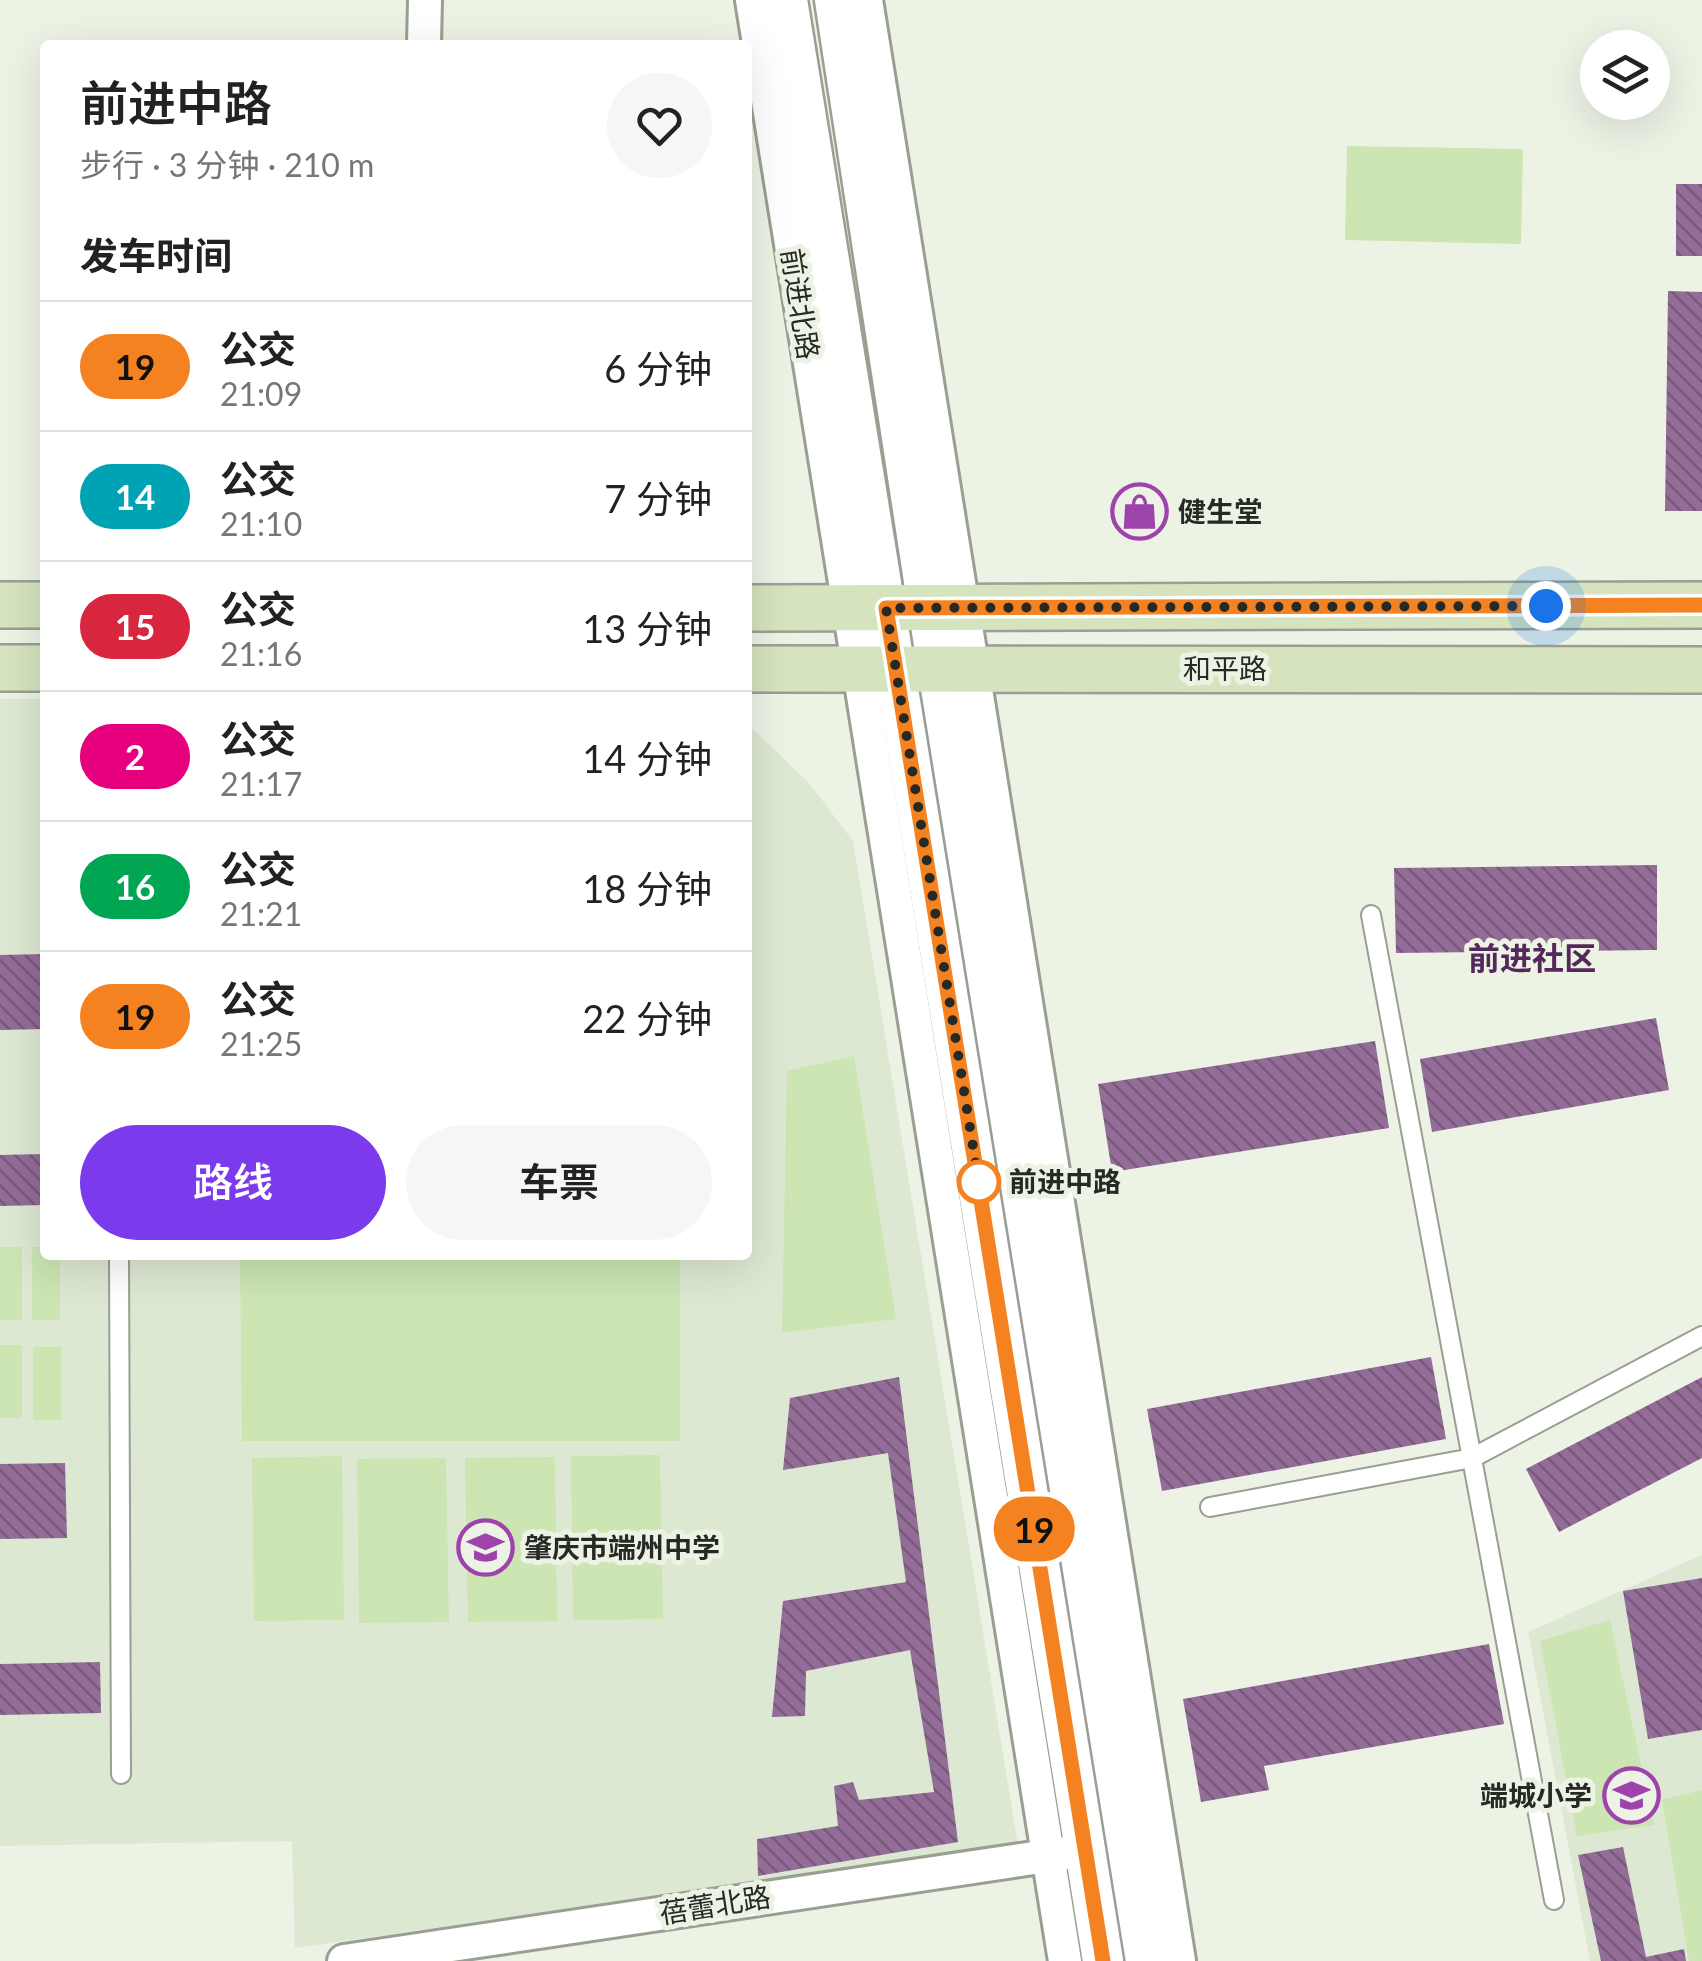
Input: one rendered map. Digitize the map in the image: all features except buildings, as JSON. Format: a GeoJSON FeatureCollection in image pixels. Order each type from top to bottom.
{"type":"FeatureCollection","features":[{"type":"Feature","properties":{"kind":"main road"},"geometry":{"type":"LineString","coordinates":[[0,605],[40,606]]}},
{"type":"Feature","properties":{"kind":"main road"},"geometry":{"type":"LineString","coordinates":[[752,608],[1702,605]]}},
{"type":"Feature","properties":{"kind":"main road"},"geometry":{"type":"LineString","coordinates":[[0,668],[40,668]]}},
{"type":"Feature","properties":{"kind":"main road","name":"和平路"},"geometry":{"type":"LineString","coordinates":[[752,669],[1702,670]]}},
{"type":"Feature","properties":{"kind":"street"},"geometry":{"type":"LineString","coordinates":[[424,40],[425,0]]}},
{"type":"Feature","properties":{"kind":"street","name":"前进北路"},"geometry":{"type":"LineString","coordinates":[[752,0],[907,608]]}},
{"type":"Feature","properties":{"kind":"street","name":"前进北路"},"geometry":{"type":"LineString","coordinates":[[788,0],[907,608]]}},
{"type":"Feature","properties":{"kind":"street"},"geometry":{"type":"LineString","coordinates":[[835,0],[907,608],[1146,1961]]}},
{"type":"Feature","properties":{"kind":"street"},"geometry":{"type":"LineString","coordinates":[[866,0],[907,608],[1067,1853],[1064,1961]]}},
{"type":"Feature","properties":{"kind":"street"},"geometry":{"type":"LineString","coordinates":[[917,669],[1179,1961]]}},
{"type":"Feature","properties":{"kind":"street"},"geometry":{"type":"LineString","coordinates":[[1067,1853],[1103,1961]]}},
{"type":"Feature","properties":{"kind":"street","name":"蓓蕾北路"},"geometry":{"type":"LineString","coordinates":[[344,1961],[1067,1853]]}},
{"type":"Feature","properties":{"kind":"lane"},"geometry":{"type":"LineString","coordinates":[[1371,916],[1554,1900]]}},
{"type":"Feature","properties":{"kind":"lane"},"geometry":{"type":"LineString","coordinates":[[119,1260],[121,1774]]}},
{"type":"Feature","properties":{"kind":"lane"},"geometry":{"type":"LineString","coordinates":[[1210,1506],[1472,1458],[1702,1336]]}},
{"type":"Feature","properties":{"kind":"shaded area","name":"肇庆市端州中学"},"geometry":{"type":"Polygon","coordinates":[[[0,699],[40,699],[40,1260],[752,1260],[752,730],[755,731],[809,783],[853,841],[1018,1845],[295,1948],[292,1841],[0,1846],[0,699]]]}},
{"type":"Feature","properties":{"kind":"shaded area","name":"端城小学"},"geometry":{"type":"Polygon","coordinates":[[[1702,1555],[1702,1961],[1590,1961],[1528,1632],[1702,1555]]]}},
{"type":"Feature","properties":{"kind":"green space"},"geometry":{"type":"Polygon","coordinates":[[[1347,146],[1523,149],[1521,244],[1345,240],[1347,146]]]}},
{"type":"Feature","properties":{"kind":"green space"},"geometry":{"type":"Polygon","coordinates":[[[854,1056],[896,1319],[782,1333],[787,1071],[854,1056]]]}},
{"type":"Feature","properties":{"kind":"green space"},"geometry":{"type":"Polygon","coordinates":[[[0,1247],[22,1247],[22,1320],[0,1320],[0,1247]]]}},
{"type":"Feature","properties":{"kind":"green space"},"geometry":{"type":"Polygon","coordinates":[[[32,1247],[40,1247],[40,1260],[60,1260],[60,1320],[32,1320],[32,1247]]]}},
{"type":"Feature","properties":{"kind":"green space"},"geometry":{"type":"Polygon","coordinates":[[[240,1260],[680,1260],[680,1441],[242,1441],[240,1260]]]}},
{"type":"Feature","properties":{"kind":"green space"},"geometry":{"type":"Polygon","coordinates":[[[0,1345],[22,1345],[22,1418],[0,1418],[0,1345]]]}},
{"type":"Feature","properties":{"kind":"green space"},"geometry":{"type":"Polygon","coordinates":[[[33,1347],[61,1347],[61,1420],[33,1420],[33,1347]]]}},
{"type":"Feature","properties":{"kind":"green space"},"geometry":{"type":"Polygon","coordinates":[[[660,1455],[663,1619],[573,1620],[571,1456],[660,1455]]]}},
{"type":"Feature","properties":{"kind":"green space"},"geometry":{"type":"Polygon","coordinates":[[[342,1456],[344,1620],[254,1621],[252,1458],[342,1456]]]}},
{"type":"Feature","properties":{"kind":"green space"},"geometry":{"type":"Polygon","coordinates":[[[555,1457],[557,1621],[468,1622],[465,1458],[555,1457]]]}},
{"type":"Feature","properties":{"kind":"green space"},"geometry":{"type":"Polygon","coordinates":[[[446,1458],[449,1622],[359,1623],[357,1459],[446,1458]]]}},
{"type":"Feature","properties":{"kind":"green space"},"geometry":{"type":"Polygon","coordinates":[[[1610,1620],[1654,1825],[1577,1836],[1540,1641],[1610,1620]]]}},
{"type":"Feature","properties":{"kind":"green space"},"geometry":{"type":"Polygon","coordinates":[[[1702,1790],[1702,1961],[1689,1961],[1662,1800],[1702,1790]]]}},
{"type":"Feature","properties":{"kind":"bus line","name":"19"},"geometry":{"type":"LineString","coordinates":[[1103,1961],[886,608],[1702,605]]}},
{"type":"Feature","properties":{"kind":"place","name":"健生堂"},"geometry":{"type":"Point","coordinates":[1139,512]}},
{"type":"Feature","properties":{"kind":"place","name":"前进中路"},"geometry":{"type":"Point","coordinates":[979,1182]}},
{"type":"Feature","properties":{"kind":"place","name":"肇庆市端州中学"},"geometry":{"type":"Point","coordinates":[485,1548]}},
{"type":"Feature","properties":{"kind":"place","name":"端城小学"},"geometry":{"type":"Point","coordinates":[1631,1796]}},
{"type":"Feature","properties":{"kind":"district","name":"前进社区"},"geometry":{"type":"Point","coordinates":[1532,959]}},
{"type":"Feature","properties":{"kind":"route"},"geometry":{"type":"LineString","coordinates":[[979,1182],[980,1190],[886,608],[1546,606]]}}]}
